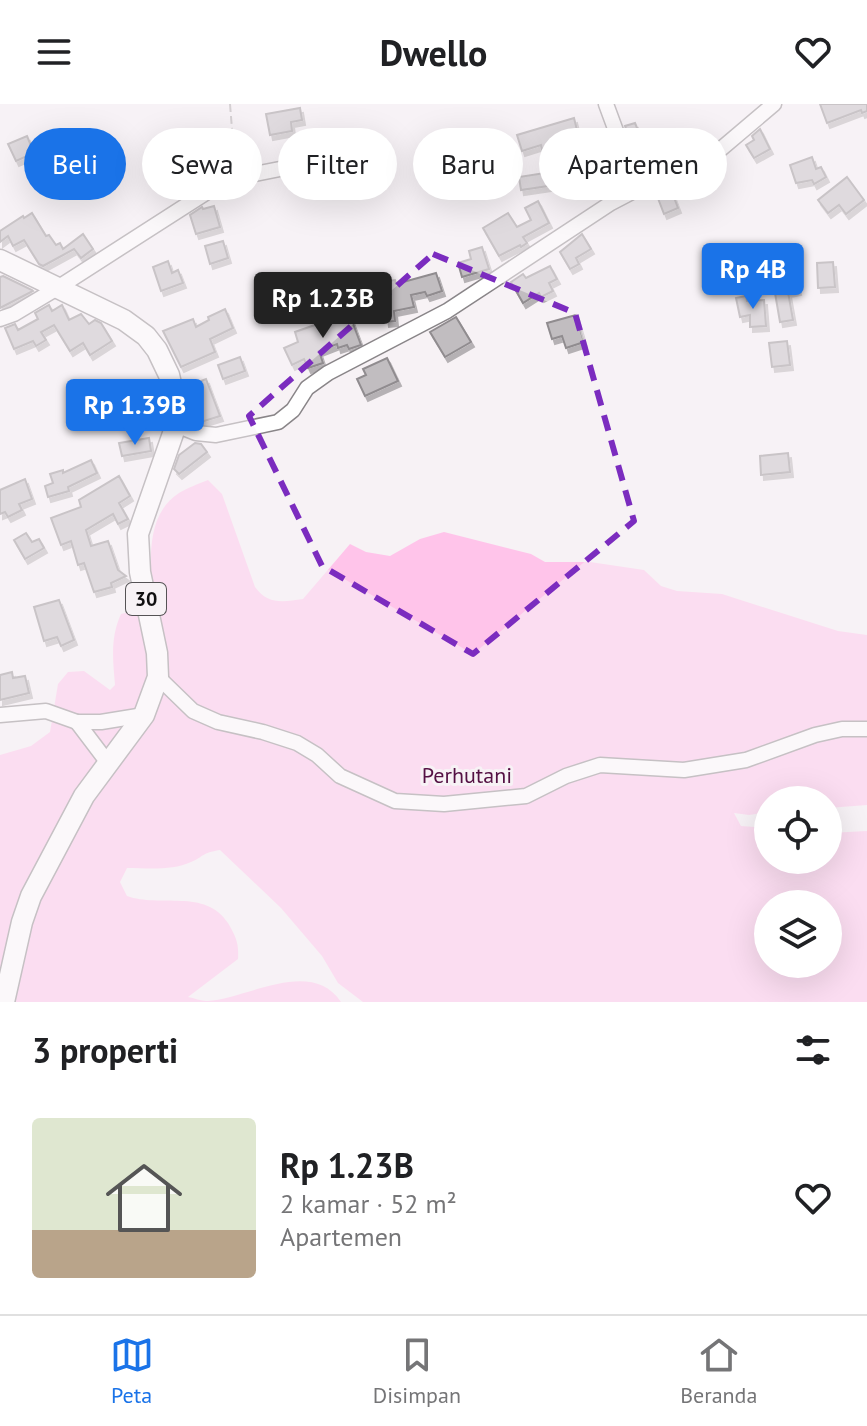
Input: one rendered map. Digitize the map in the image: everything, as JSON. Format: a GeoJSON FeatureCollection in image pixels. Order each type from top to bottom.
{"type":"FeatureCollection","features":[{"type":"Feature","properties":{"kind":"highway","name":"30"},"geometry":{"type":"LineString","coordinates":[[0,260],[124,320],[146,336],[169,375],[176,406],[176,425],[138,534],[140,572],[157,653],[158,677],[144,715],[84,796],[31,896],[4,1002]]}},
{"type":"Feature","properties":{"kind":"street"},"geometry":{"type":"LineString","coordinates":[[606,104],[615,128]]}},
{"type":"Feature","properties":{"kind":"street"},"geometry":{"type":"LineString","coordinates":[[727,145],[774,104]]}},
{"type":"Feature","properties":{"kind":"street"},"geometry":{"type":"LineString","coordinates":[[0,319],[59,287],[192,200]]}},
{"type":"Feature","properties":{"kind":"street"},"geometry":{"type":"LineString","coordinates":[[176,425],[196,433],[216,435],[278,422],[293,410],[307,388],[328,373],[447,311],[617,200]]}},
{"type":"Feature","properties":{"kind":"street"},"geometry":{"type":"LineString","coordinates":[[158,677],[193,711],[218,722],[297,743],[317,755],[340,776],[395,801],[455,803],[526,796],[566,776],[600,765],[684,770],[746,760],[815,735],[842,729],[867,729]]}},
{"type":"Feature","properties":{"kind":"street"},"geometry":{"type":"LineString","coordinates":[[0,715],[46,711],[77,722],[111,722],[144,715]]}},
{"type":"Feature","properties":{"kind":"street"},"geometry":{"type":"LineString","coordinates":[[77,722],[108,763]]}},
{"type":"Feature","properties":{"kind":"path"},"geometry":{"type":"LineString","coordinates":[[230,104],[232,128]]}},
{"type":"Feature","properties":{"kind":"highlighted area"},"geometry":{"type":"Polygon","coordinates":[[[433,254],[575,313],[634,521],[473,654],[322,566],[249,416],[433,254]]]}},
{"type":"Feature","properties":{"kind":"green space","name":"Perhutani"},"geometry":{"type":"Polygon","coordinates":[[[208,480],[222,494],[255,587],[265,597],[276,601],[303,599],[350,544],[366,552],[390,556],[420,539],[444,532],[531,554],[545,562],[590,562],[644,570],[661,586],[677,591],[722,594],[838,631],[867,635],[867,805],[842,807],[842,786],[754,786],[754,814],[734,813],[741,826],[754,827],[754,874],[842,874],[842,832],[867,831],[867,1002],[363,1002],[338,983],[322,956],[281,908],[220,850],[176,867],[127,868],[120,882],[127,896],[195,902],[218,912],[228,923],[236,940],[238,959],[188,997],[207,1001],[223,999],[296,981],[328,989],[341,1002],[0,1002],[0,755],[31,746],[50,732],[58,684],[68,672],[84,671],[110,690],[115,685],[114,640],[121,614],[152,606],[154,530],[167,503],[208,480]]]}},
{"type":"Feature","properties":{"kind":"building"},"geometry":{"type":"Polygon","coordinates":[[[820,104],[867,104],[867,111],[862,113],[861,110],[827,123],[820,104]]]}},
{"type":"Feature","properties":{"kind":"building"},"geometry":{"type":"Polygon","coordinates":[[[300,108],[302,120],[291,122],[292,128],[278,128],[278,134],[270,135],[266,114],[300,108]]]}},
{"type":"Feature","properties":{"kind":"building"},"geometry":{"type":"Polygon","coordinates":[[[574,118],[576,128],[540,128],[574,118]]]}},
{"type":"Feature","properties":{"kind":"building"},"geometry":{"type":"Polygon","coordinates":[[[539,128],[539,146],[523,151],[523,133],[539,128]]]}},
{"type":"Feature","properties":{"kind":"building"},"geometry":{"type":"Polygon","coordinates":[[[760,129],[770,149],[754,158],[746,145],[754,140],[752,136],[760,129]]]}},
{"type":"Feature","properties":{"kind":"building"},"geometry":{"type":"Polygon","coordinates":[[[24,137],[24,157],[16,161],[8,144],[24,137]]]}},
{"type":"Feature","properties":{"kind":"building"},"geometry":{"type":"Polygon","coordinates":[[[812,157],[816,169],[821,167],[826,177],[814,184],[812,180],[796,183],[790,165],[812,157]]]}},
{"type":"Feature","properties":{"kind":"building"},"geometry":{"type":"Polygon","coordinates":[[[539,174],[539,187],[523,190],[523,176],[539,174]]]}},
{"type":"Feature","properties":{"kind":"building"},"geometry":{"type":"Polygon","coordinates":[[[847,177],[864,200],[846,214],[839,205],[828,213],[818,200],[847,177]]]}},
{"type":"Feature","properties":{"kind":"building"},"geometry":{"type":"Polygon","coordinates":[[[659,200],[675,200],[678,208],[664,214],[659,200]]]}},
{"type":"Feature","properties":{"kind":"building"},"geometry":{"type":"Polygon","coordinates":[[[538,201],[549,223],[523,237],[527,243],[521,247],[499,256],[483,228],[508,213],[517,227],[531,220],[525,208],[538,201]]]}},
{"type":"Feature","properties":{"kind":"building"},"geometry":{"type":"Polygon","coordinates":[[[214,206],[220,227],[196,234],[190,215],[202,207],[214,206]]]}},
{"type":"Feature","properties":{"kind":"building"},"geometry":{"type":"Polygon","coordinates":[[[32,213],[46,236],[49,235],[56,245],[60,243],[63,249],[83,234],[93,249],[81,258],[74,249],[43,266],[24,240],[13,246],[8,236],[0,242],[0,231],[32,213]]]}},
{"type":"Feature","properties":{"kind":"building"},"geometry":{"type":"Polygon","coordinates":[[[582,234],[591,249],[576,258],[579,264],[570,269],[560,252],[582,234]]]}},
{"type":"Feature","properties":{"kind":"building"},"geometry":{"type":"Polygon","coordinates":[[[223,241],[228,258],[210,264],[205,246],[223,241]]]}},
{"type":"Feature","properties":{"kind":"building"},"geometry":{"type":"Polygon","coordinates":[[[482,247],[489,269],[462,277],[458,263],[471,259],[469,251],[482,247]]]}},
{"type":"Feature","properties":{"kind":"building"},"geometry":{"type":"Polygon","coordinates":[[[168,261],[172,273],[178,270],[183,283],[161,291],[153,267],[168,261]]]}},
{"type":"Feature","properties":{"kind":"building"},"geometry":{"type":"Polygon","coordinates":[[[833,262],[835,287],[818,288],[817,263],[833,262]]]}},
{"type":"Feature","properties":{"kind":"building"},"geometry":{"type":"Polygon","coordinates":[[[550,266],[557,279],[549,283],[553,291],[541,297],[539,293],[523,303],[511,282],[523,274],[526,278],[550,266]]]}},
{"type":"Feature","properties":{"kind":"building"},"geometry":{"type":"Polygon","coordinates":[[[783,269],[784,278],[795,275],[798,290],[788,292],[793,320],[780,322],[771,270],[783,269]]]}},
{"type":"Feature","properties":{"kind":"building"},"geometry":{"type":"Polygon","coordinates":[[[436,273],[442,291],[427,296],[425,292],[411,295],[414,307],[394,311],[395,321],[386,322],[381,282],[395,280],[396,284],[436,273]]]}},
{"type":"Feature","properties":{"kind":"building"},"geometry":{"type":"Polygon","coordinates":[[[0,277],[33,291],[0,308],[0,277]]]}},
{"type":"Feature","properties":{"kind":"building"},"geometry":{"type":"Polygon","coordinates":[[[746,296],[747,301],[764,300],[766,326],[750,327],[750,315],[740,317],[736,298],[746,296]]]}},
{"type":"Feature","properties":{"kind":"building"},"geometry":{"type":"Polygon","coordinates":[[[49,305],[52,311],[62,305],[69,320],[81,314],[89,324],[95,320],[101,323],[112,341],[90,355],[83,343],[70,351],[54,325],[41,332],[46,340],[36,346],[33,341],[14,349],[5,328],[15,324],[18,330],[38,319],[35,313],[49,305]]]}},
{"type":"Feature","properties":{"kind":"building"},"geometry":{"type":"Polygon","coordinates":[[[225,309],[233,328],[210,339],[215,352],[181,367],[163,331],[193,319],[196,327],[225,309]]]}},
{"type":"Feature","properties":{"kind":"building"},"geometry":{"type":"Polygon","coordinates":[[[349,313],[361,345],[349,349],[347,345],[338,348],[337,344],[319,351],[323,363],[308,368],[304,359],[292,365],[284,348],[298,342],[295,332],[349,313]]]}},
{"type":"Feature","properties":{"kind":"building"},"geometry":{"type":"Polygon","coordinates":[[[576,315],[584,342],[566,348],[562,336],[552,339],[547,323],[576,315]]]}},
{"type":"Feature","properties":{"kind":"building"},"geometry":{"type":"Polygon","coordinates":[[[456,317],[471,342],[445,357],[430,332],[456,317]]]}},
{"type":"Feature","properties":{"kind":"building"},"geometry":{"type":"Polygon","coordinates":[[[787,341],[790,365],[772,367],[769,343],[787,341]]]}},
{"type":"Feature","properties":{"kind":"building"},"geometry":{"type":"Polygon","coordinates":[[[240,357],[245,371],[223,379],[218,365],[240,357]]]}},
{"type":"Feature","properties":{"kind":"building"},"geometry":{"type":"Polygon","coordinates":[[[387,358],[398,381],[365,396],[357,379],[366,375],[363,369],[387,358]]]}},
{"type":"Feature","properties":{"kind":"building"},"geometry":{"type":"Polygon","coordinates":[[[206,379],[220,416],[198,423],[185,387],[206,379]]]}},
{"type":"Feature","properties":{"kind":"building"},"geometry":{"type":"Polygon","coordinates":[[[149,438],[151,451],[122,456],[119,443],[149,438]]]}},
{"type":"Feature","properties":{"kind":"building"},"geometry":{"type":"Polygon","coordinates":[[[195,443],[201,444],[207,452],[179,474],[174,469],[179,455],[195,443]]]}},
{"type":"Feature","properties":{"kind":"building"},"geometry":{"type":"Polygon","coordinates":[[[788,453],[790,472],[761,475],[760,456],[788,453]]]}},
{"type":"Feature","properties":{"kind":"building"},"geometry":{"type":"Polygon","coordinates":[[[91,460],[97,473],[68,487],[69,491],[48,497],[45,486],[53,483],[50,474],[63,470],[63,473],[91,460]]]}},
{"type":"Feature","properties":{"kind":"building"},"geometry":{"type":"Polygon","coordinates":[[[119,476],[130,496],[119,503],[128,519],[118,524],[113,514],[86,530],[91,546],[108,541],[118,570],[126,576],[111,583],[112,587],[94,592],[84,563],[78,565],[71,541],[61,545],[51,518],[81,507],[79,500],[119,476]]]}},
{"type":"Feature","properties":{"kind":"building"},"geometry":{"type":"Polygon","coordinates":[[[25,479],[32,499],[19,504],[22,510],[8,517],[5,512],[0,514],[0,490],[25,479]]]}},
{"type":"Feature","properties":{"kind":"building"},"geometry":{"type":"Polygon","coordinates":[[[26,533],[32,542],[39,539],[44,548],[25,559],[14,540],[26,533]]]}},
{"type":"Feature","properties":{"kind":"building"},"geometry":{"type":"Polygon","coordinates":[[[59,600],[74,640],[61,646],[57,637],[44,641],[34,607],[59,600]]]}},
{"type":"Feature","properties":{"kind":"building"},"geometry":{"type":"Polygon","coordinates":[[[12,672],[13,678],[25,676],[29,693],[0,700],[0,675],[12,672]]]}}]}
